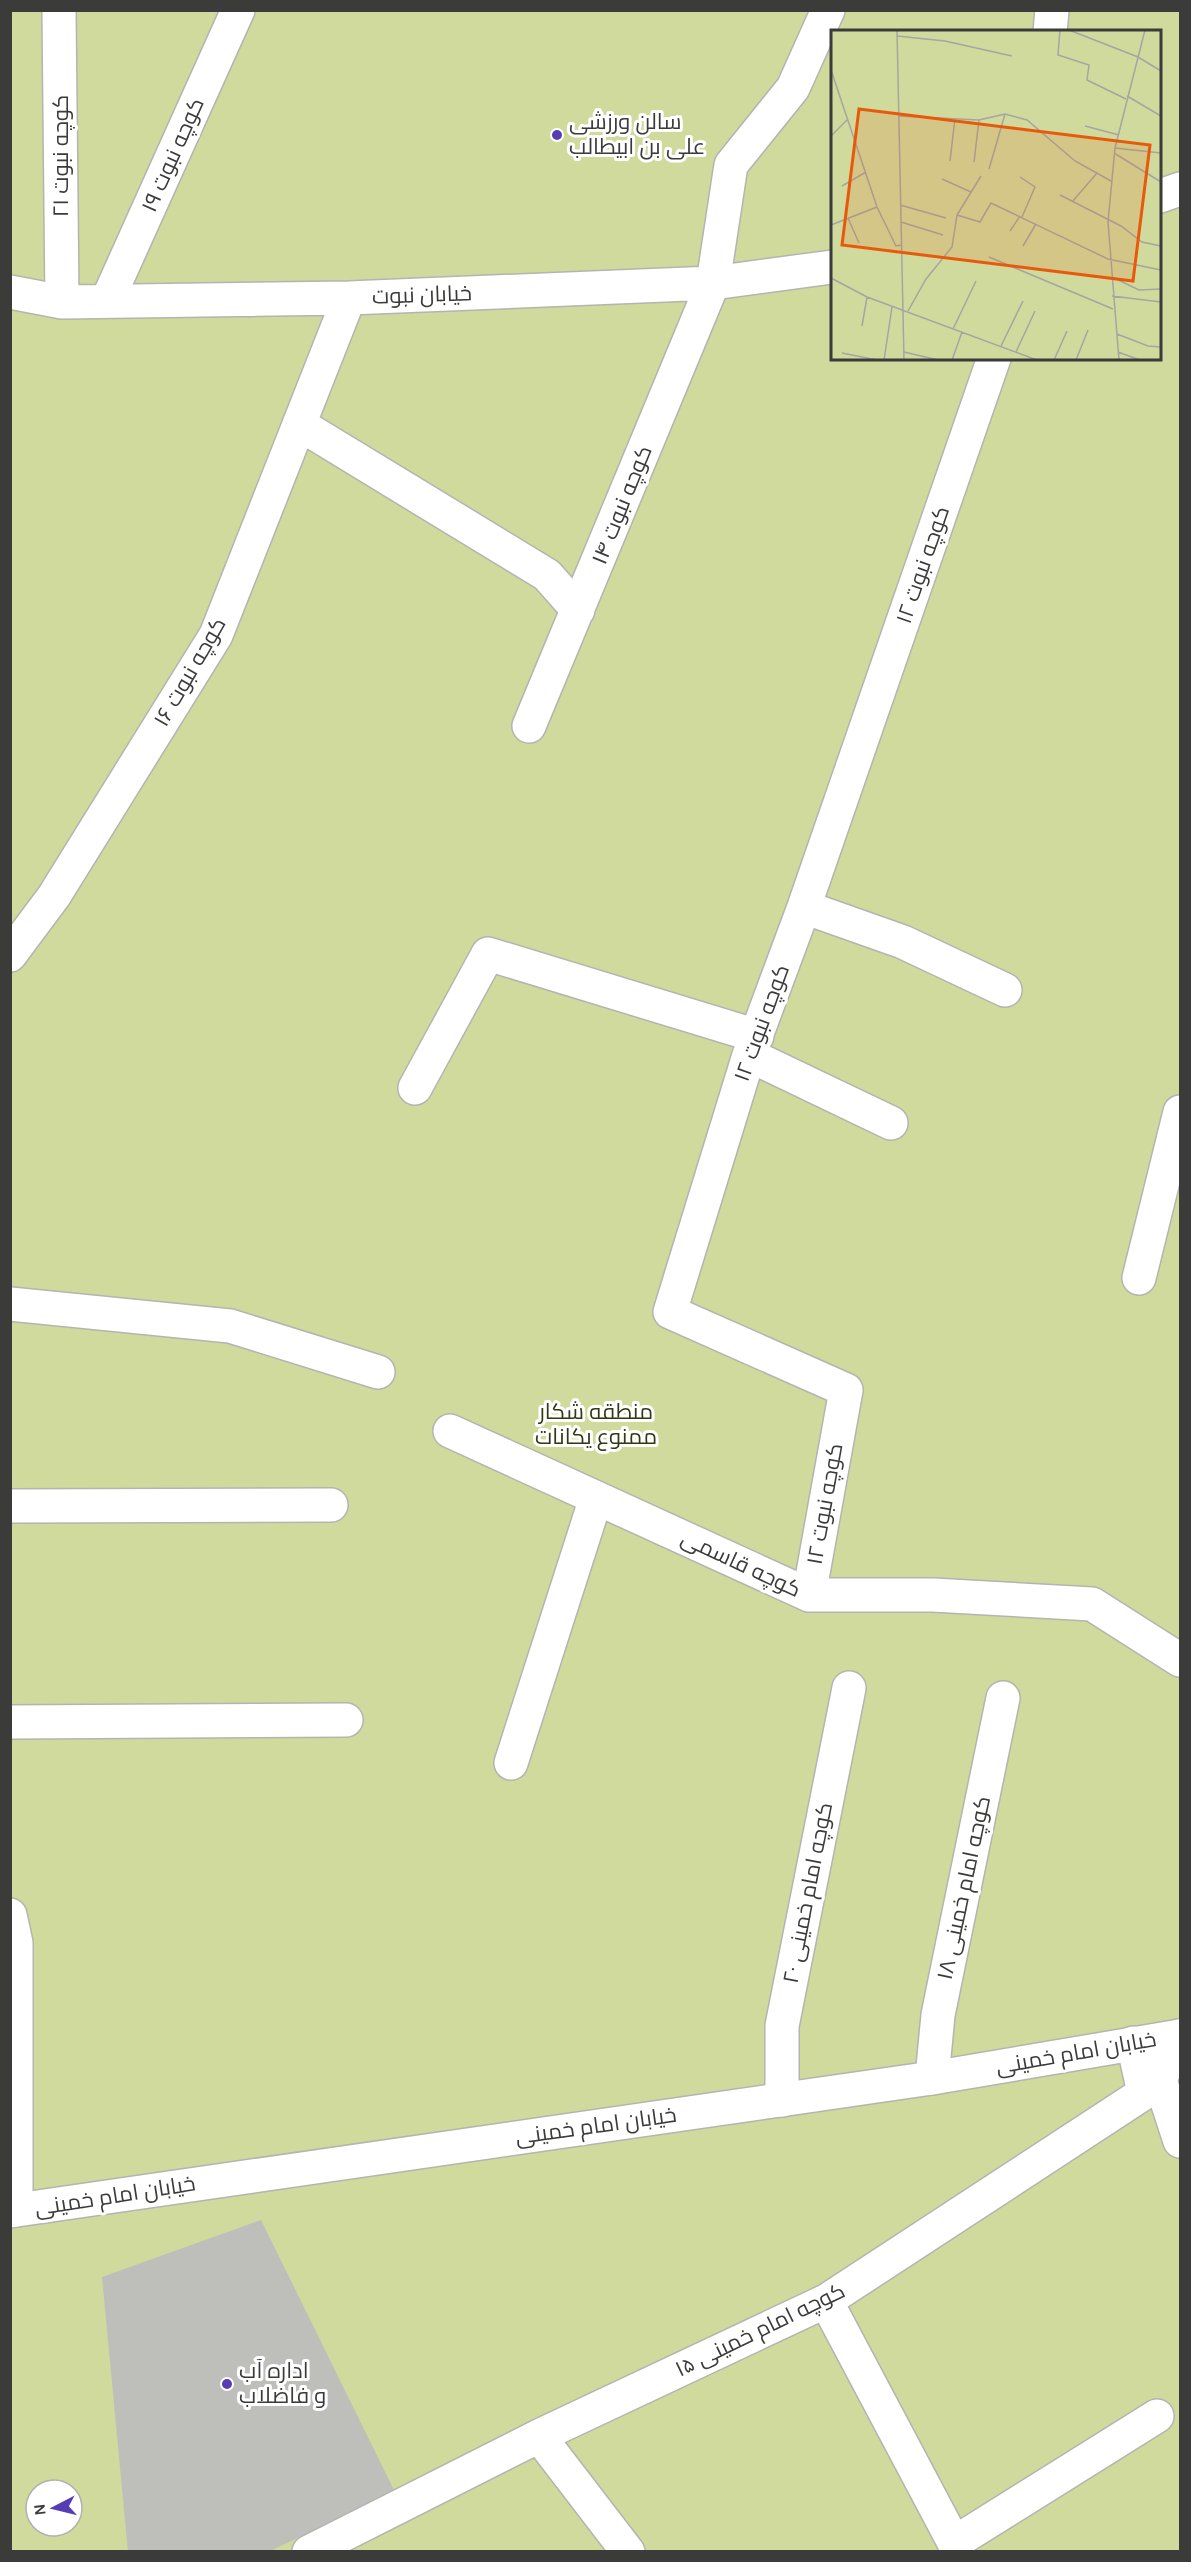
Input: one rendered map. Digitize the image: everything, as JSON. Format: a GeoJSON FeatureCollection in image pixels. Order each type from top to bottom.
{"type":"FeatureCollection","features":[{"type":"Feature","properties":{"kind":"street","name":"کوچه نبوت ۲۱"},"geometry":{"type":"LineString","coordinates":[[59,10],[62,302]]}},
{"type":"Feature","properties":{"kind":"street","name":"کوچه نبوت ۱۹"},"geometry":{"type":"LineString","coordinates":[[108,299],[238,10]]}},
{"type":"Feature","properties":{"kind":"street","name":"کوچه نبوت ۱۴"},"geometry":{"type":"LineString","coordinates":[[528,726],[713,283],[731,165],[793,88],[828,10]]}},
{"type":"Feature","properties":{"kind":"street"},"geometry":{"type":"LineString","coordinates":[[1050,30],[1052,10]]}},
{"type":"Feature","properties":{"kind":"street"},"geometry":{"type":"LineString","coordinates":[[1161,196],[1180,189]]}},
{"type":"Feature","properties":{"kind":"street","name":"خیابان نبوت"},"geometry":{"type":"LineString","coordinates":[[10,292],[62,302],[108,299],[349,298],[713,283],[831,267]]}},
{"type":"Feature","properties":{"kind":"street","name":"کوچه نبوت ۱۶"},"geometry":{"type":"LineString","coordinates":[[10,955],[54,896],[216,635],[349,298]]}},
{"type":"Feature","properties":{"kind":"street","name":"کوچه نبوت ۱۲"},"geometry":{"type":"LineString","coordinates":[[809,1595],[846,1390],[670,1312],[753,1045],[804,907],[993,360]]}},
{"type":"Feature","properties":{"kind":"street"},"geometry":{"type":"LineString","coordinates":[[299,424],[547,574],[578,610]]}},
{"type":"Feature","properties":{"kind":"street"},"geometry":{"type":"LineString","coordinates":[[804,907],[903,942],[1005,990]]}},
{"type":"Feature","properties":{"kind":"street"},"geometry":{"type":"LineString","coordinates":[[415,1088],[488,954],[753,1045],[891,1123]]}},
{"type":"Feature","properties":{"kind":"street"},"geometry":{"type":"LineString","coordinates":[[1139,1278],[1180,1112]]}},
{"type":"Feature","properties":{"kind":"street"},"geometry":{"type":"LineString","coordinates":[[10,1304],[230,1326],[378,1372]]}},
{"type":"Feature","properties":{"kind":"street","name":"کوچه قاسمی"},"geometry":{"type":"LineString","coordinates":[[450,1431],[809,1595],[933,1594],[1092,1604],[1180,1660]]}},
{"type":"Feature","properties":{"kind":"street"},"geometry":{"type":"LineString","coordinates":[[511,1763],[596,1498]]}},
{"type":"Feature","properties":{"kind":"street"},"geometry":{"type":"LineString","coordinates":[[10,1506],[331,1504]]}},
{"type":"Feature","properties":{"kind":"street","name":"کوچه امام خمینی ۲۰"},"geometry":{"type":"LineString","coordinates":[[782,2100],[782,2026],[849,1688]]}},
{"type":"Feature","properties":{"kind":"street","name":"کوچه امام خمینی ۱۸"},"geometry":{"type":"LineString","coordinates":[[932,2078],[938,2015],[1003,1698]]}},
{"type":"Feature","properties":{"kind":"street"},"geometry":{"type":"LineString","coordinates":[[10,1722],[346,1719]]}},
{"type":"Feature","properties":{"kind":"street"},"geometry":{"type":"LineString","coordinates":[[10,1915],[16,1943],[13,2211]]}},
{"type":"Feature","properties":{"kind":"street"},"geometry":{"type":"LineString","coordinates":[[1180,2036],[1160,2080],[1180,2141]]}},
{"type":"Feature","properties":{"kind":"street","name":"خیابان امام خمینی"},"geometry":{"type":"LineString","coordinates":[[13,2211],[932,2078],[1180,2036]]}},
{"type":"Feature","properties":{"kind":"street","name":"کوچه امام خمینی ۱۵"},"geometry":{"type":"LineString","coordinates":[[309,2552],[539,2436],[826,2301],[1144,2093],[1133,2043]]}},
{"type":"Feature","properties":{"kind":"street"},"geometry":{"type":"LineString","coordinates":[[826,2301],[956,2547],[1157,2416]]}},
{"type":"Feature","properties":{"kind":"street"},"geometry":{"type":"LineString","coordinates":[[539,2436],[628,2552]]}},
{"type":"Feature","properties":{"kind":"green space","name":"منطقه شکار ممنوع یکانات"},"geometry":{"type":"Polygon","coordinates":[[[11,11],[1180,11],[1180,2551],[11,2552],[11,11]]]}},
{"type":"Feature","properties":{"kind":"building","name":"اداره آب و فاضلاب"},"geometry":{"type":"Polygon","coordinates":[[[261,2220],[395,2492],[268,2552],[128,2552],[102,2277],[261,2220]]]}},
{"type":"Feature","properties":{"kind":"place","name":"سالن ورزشی علی بن ابیطالب"},"geometry":{"type":"Point","coordinates":[557,135]}},
{"type":"Feature","properties":{"kind":"place","name":"اداره آب و فاضلاب"},"geometry":{"type":"Point","coordinates":[227,2384]}}]}
